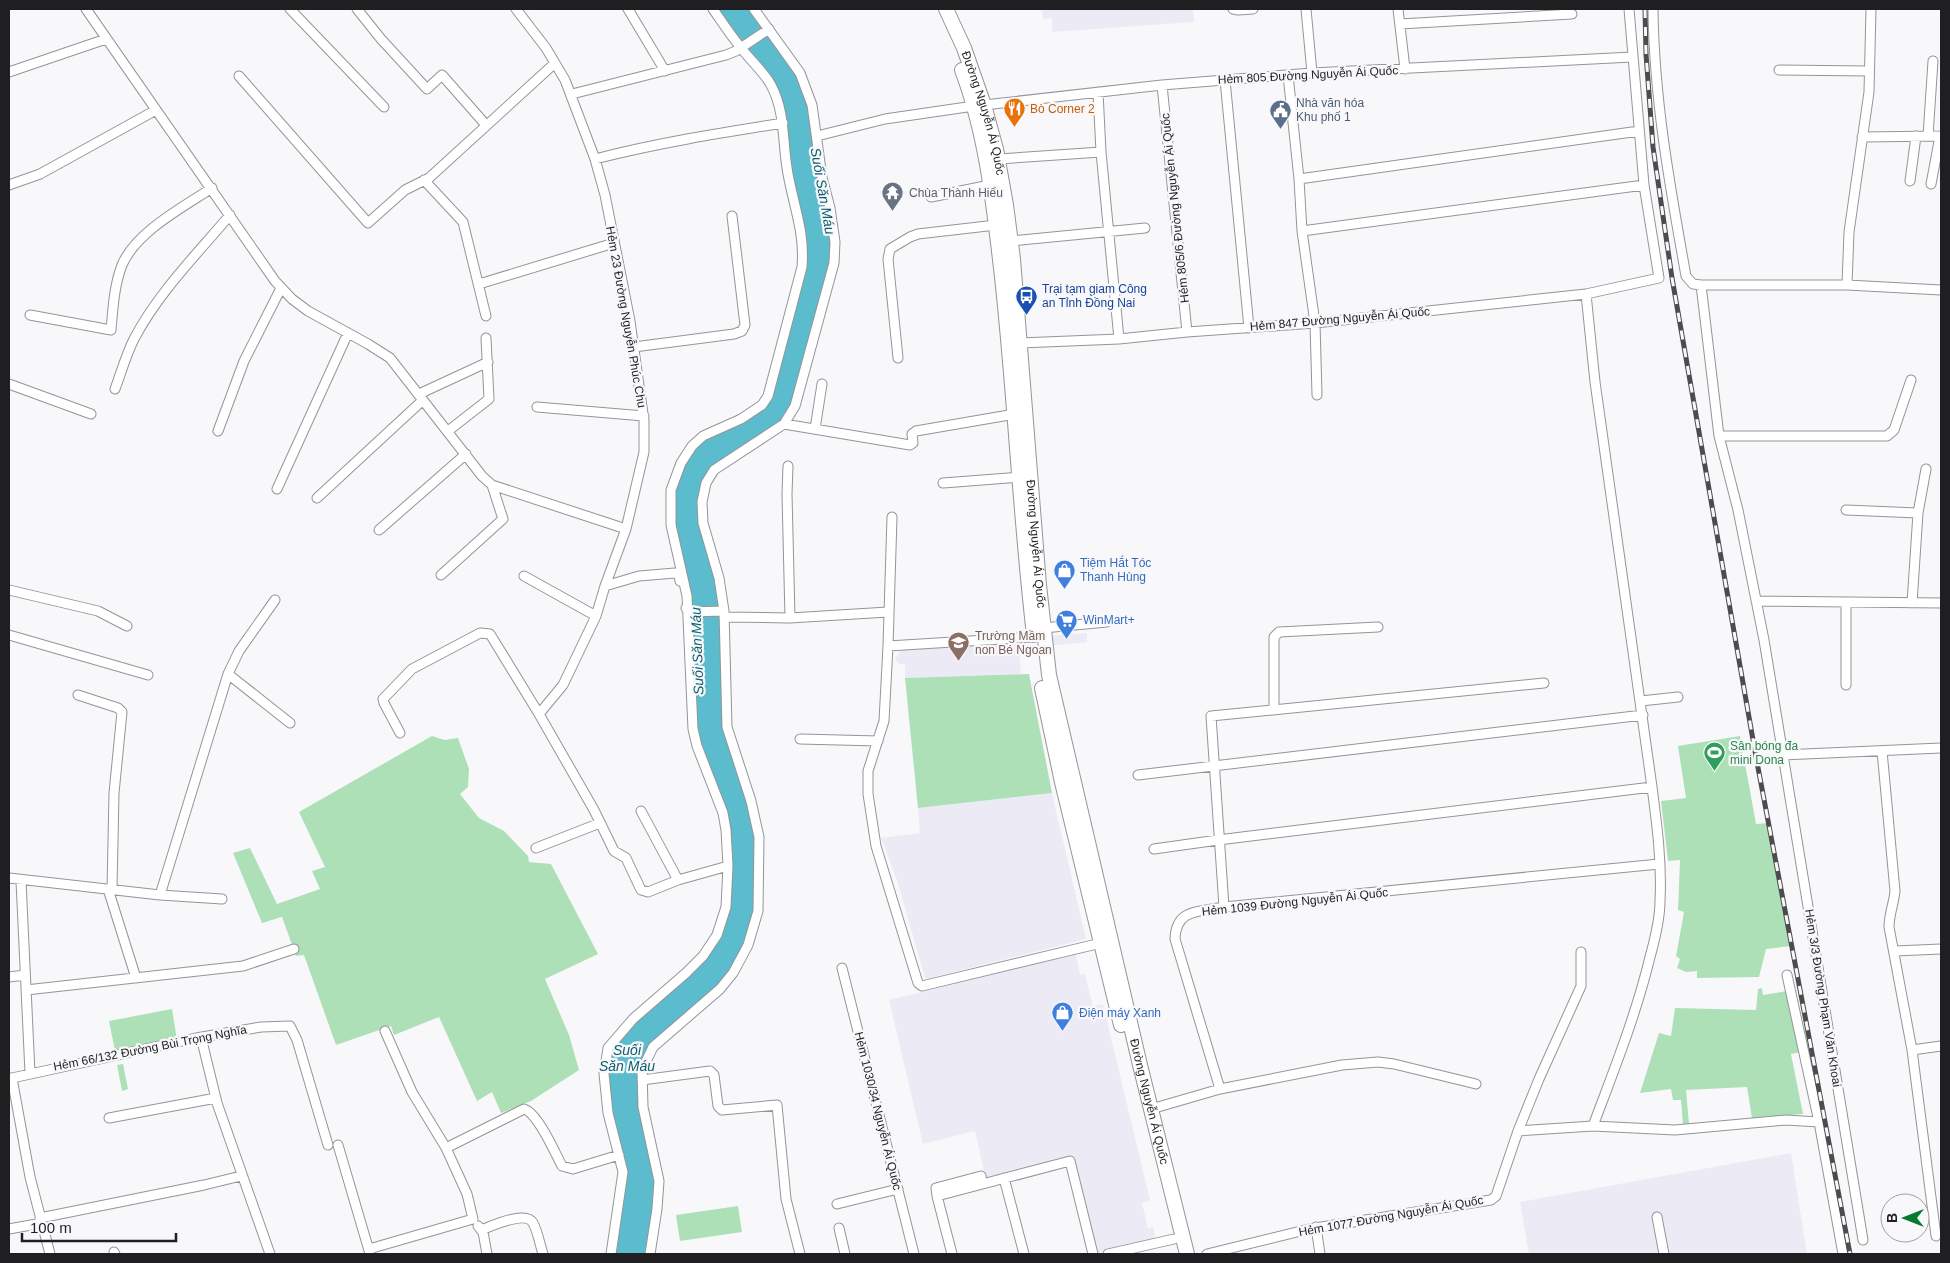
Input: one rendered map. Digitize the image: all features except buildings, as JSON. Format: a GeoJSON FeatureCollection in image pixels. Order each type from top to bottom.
{"type":"FeatureCollection","features":[{"type":"Feature","properties":{"kind":"main road","name":"Đường Nguyễn Ái Quốc"},"geometry":{"type":"LineString","coordinates":[[935,9],[979,106],[998,159],[1011,241],[1020,343],[1039,632],[1138,1075],[1178,1237],[1188,1254]]}},
{"type":"Feature","properties":{"kind":"main road","name":"Đường Nguyễn Ái Quốc"},"geometry":{"type":"LineString","coordinates":[[946,9],[969,61],[979,106],[996,225],[1016,414],[1020,477],[1051,733],[1101,943],[1138,1075],[1151,1108],[1178,1237],[1178,1254]]}},
{"type":"Feature","properties":{"kind":"street"},"geometry":{"type":"LineString","coordinates":[[86,9],[281,288],[308,311],[390,358],[492,485],[503,519],[441,575]]}},
{"type":"Feature","properties":{"kind":"street"},"geometry":{"type":"LineString","coordinates":[[291,9],[384,107]]}},
{"type":"Feature","properties":{"kind":"street"},"geometry":{"type":"LineString","coordinates":[[357,9],[426,89],[442,75],[486,125]]}},
{"type":"Feature","properties":{"kind":"street","name":"Hẻm 23 Đường Nguyễn Phúc Chu"},"geometry":{"type":"LineString","coordinates":[[516,9],[556,63],[572,94],[595,159],[605,195],[634,347],[644,416],[644,452],[626,529],[596,616],[563,685],[539,714]]}},
{"type":"Feature","properties":{"kind":"street"},"geometry":{"type":"LineString","coordinates":[[628,9],[665,71]]}},
{"type":"Feature","properties":{"kind":"street"},"geometry":{"type":"LineString","coordinates":[[611,1254],[623,1172],[608,1113],[604,1074],[608,1048],[633,1019],[703,956],[717,935],[726,907],[728,866],[726,830],[693,729],[687,596],[672,526],[672,490],[681,463],[692,446],[704,436],[741,419],[762,405],[768,396],[802,267],[804,250],[802,230],[788,174],[783,123],[778,100],[770,82],[741,48],[713,9]]}},
{"type":"Feature","properties":{"kind":"street"},"geometry":{"type":"LineString","coordinates":[[650,1254],[659,1181],[643,1107],[642,1070],[653,1047],[720,989],[733,973],[748,945],[758,911],[760,837],[752,801],[727,727],[724,614],[720,578],[704,523],[702,502],[706,483],[714,470],[784,424],[795,406],[834,263],[835,242],[812,105],[800,73],[754,9]]}},
{"type":"Feature","properties":{"kind":"street"},"geometry":{"type":"LineString","coordinates":[[1233,9],[1253,9]]}},
{"type":"Feature","properties":{"kind":"street"},"geometry":{"type":"LineString","coordinates":[[1306,9],[1312,73]]}},
{"type":"Feature","properties":{"kind":"street"},"geometry":{"type":"LineString","coordinates":[[1398,9],[1405,69]]}},
{"type":"Feature","properties":{"kind":"street"},"geometry":{"type":"LineString","coordinates":[[1302,231],[1644,185],[1629,9]]}},
{"type":"Feature","properties":{"kind":"street"},"geometry":{"type":"LineString","coordinates":[[1653,9],[1654,50],[1661,130],[1686,276],[1693,284],[1847,285],[1941,290]]}},
{"type":"Feature","properties":{"kind":"street"},"geometry":{"type":"LineString","coordinates":[[1847,285],[1849,232],[1869,92],[1871,9]]}},
{"type":"Feature","properties":{"kind":"street"},"geometry":{"type":"LineString","coordinates":[[1400,24],[1572,14]]}},
{"type":"Feature","properties":{"kind":"street"},"geometry":{"type":"LineString","coordinates":[[572,94],[726,56],[769,29]]}},
{"type":"Feature","properties":{"kind":"street"},"geometry":{"type":"LineString","coordinates":[[9,72],[106,39]]}},
{"type":"Feature","properties":{"kind":"street","name":"Hẻm 805 Đường Nguyễn Ái Quốc"},"geometry":{"type":"LineString","coordinates":[[816,136],[885,119],[1162,85],[1312,73],[1632,57]]}},
{"type":"Feature","properties":{"kind":"street"},"geometry":{"type":"LineString","coordinates":[[1928,136],[1933,61]]}},
{"type":"Feature","properties":{"kind":"street"},"geometry":{"type":"LineString","coordinates":[[239,76],[368,223],[405,190],[424,180],[556,63]]}},
{"type":"Feature","properties":{"kind":"street"},"geometry":{"type":"LineString","coordinates":[[1779,70],[1869,71]]}},
{"type":"Feature","properties":{"kind":"street"},"geometry":{"type":"LineString","coordinates":[[1288,75],[1299,180],[1302,231],[1315,323],[1317,394]]}},
{"type":"Feature","properties":{"kind":"street"},"geometry":{"type":"LineString","coordinates":[[1225,80],[1249,328]]}},
{"type":"Feature","properties":{"kind":"street","name":"Hẻm 805/6 Đường Nguyễn Ái Quốc"},"geometry":{"type":"LineString","coordinates":[[1162,85],[1187,332]]}},
{"type":"Feature","properties":{"kind":"street"},"geometry":{"type":"LineString","coordinates":[[1098,92],[1101,152],[1119,339]]}},
{"type":"Feature","properties":{"kind":"street"},"geometry":{"type":"LineString","coordinates":[[9,185],[40,174],[156,110]]}},
{"type":"Feature","properties":{"kind":"street"},"geometry":{"type":"LineString","coordinates":[[595,159],[688,138],[783,123]]}},
{"type":"Feature","properties":{"kind":"street"},"geometry":{"type":"LineString","coordinates":[[1299,180],[1640,131]]}},
{"type":"Feature","properties":{"kind":"street"},"geometry":{"type":"LineString","coordinates":[[1910,181],[1916,136]]}},
{"type":"Feature","properties":{"kind":"street"},"geometry":{"type":"LineString","coordinates":[[1862,137],[1941,136],[1931,184]]}},
{"type":"Feature","properties":{"kind":"street"},"geometry":{"type":"LineString","coordinates":[[998,159],[1101,152]]}},
{"type":"Feature","properties":{"kind":"street"},"geometry":{"type":"LineString","coordinates":[[424,180],[463,222],[486,316]]}},
{"type":"Feature","properties":{"kind":"street"},"geometry":{"type":"LineString","coordinates":[[931,197],[990,185]]}},
{"type":"Feature","properties":{"kind":"street","name":"Hẻm 847 Đường Nguyễn Ái Quốc"},"geometry":{"type":"LineString","coordinates":[[1020,343],[1119,339],[1315,323],[1586,294],[1659,278],[1644,185]]}},
{"type":"Feature","properties":{"kind":"street"},"geometry":{"type":"LineString","coordinates":[[30,315],[111,330],[116,286],[127,256],[133,248],[166,218],[212,188]]}},
{"type":"Feature","properties":{"kind":"street"},"geometry":{"type":"LineString","coordinates":[[115,390],[134,340],[147,318],[180,274],[230,215]]}},
{"type":"Feature","properties":{"kind":"street"},"geometry":{"type":"LineString","coordinates":[[634,347],[734,334],[742,331],[744,325],[732,216]]}},
{"type":"Feature","properties":{"kind":"street"},"geometry":{"type":"LineString","coordinates":[[898,358],[888,259],[890,249],[918,234],[996,225]]}},
{"type":"Feature","properties":{"kind":"street"},"geometry":{"type":"LineString","coordinates":[[1011,241],[1145,228]]}},
{"type":"Feature","properties":{"kind":"street"},"geometry":{"type":"LineString","coordinates":[[479,284],[614,243]]}},
{"type":"Feature","properties":{"kind":"street","name":"Hẻm 3/3 Đường Phạm Văn Khoai"},"geometry":{"type":"LineString","coordinates":[[1701,285],[1719,436],[1738,510],[1764,640],[1862,1240]]}},
{"type":"Feature","properties":{"kind":"street"},"geometry":{"type":"LineString","coordinates":[[218,431],[244,361],[281,288]]}},
{"type":"Feature","properties":{"kind":"street"},"geometry":{"type":"LineString","coordinates":[[1586,294],[1595,382],[1652,787],[1659,864],[1660,902],[1656,934],[1645,978],[1624,1043],[1593,1126]]}},
{"type":"Feature","properties":{"kind":"street"},"geometry":{"type":"LineString","coordinates":[[276,489],[348,333]]}},
{"type":"Feature","properties":{"kind":"street"},"geometry":{"type":"LineString","coordinates":[[448,431],[489,399],[486,338]]}},
{"type":"Feature","properties":{"kind":"street"},"geometry":{"type":"LineString","coordinates":[[317,498],[421,397],[488,362]]}},
{"type":"Feature","properties":{"kind":"street"},"geometry":{"type":"LineString","coordinates":[[1719,436],[1887,436],[1894,430],[1911,380]]}},
{"type":"Feature","properties":{"kind":"street"},"geometry":{"type":"LineString","coordinates":[[9,384],[90,414]]}},
{"type":"Feature","properties":{"kind":"street"},"geometry":{"type":"LineString","coordinates":[[815,429],[822,384]]}},
{"type":"Feature","properties":{"kind":"street"},"geometry":{"type":"LineString","coordinates":[[537,407],[644,416]]}},
{"type":"Feature","properties":{"kind":"street"},"geometry":{"type":"LineString","coordinates":[[784,424],[910,445],[913,443],[912,434],[916,431],[1016,414]]}},
{"type":"Feature","properties":{"kind":"street"},"geometry":{"type":"LineString","coordinates":[[378,530],[466,454]]}},
{"type":"Feature","properties":{"kind":"street"},"geometry":{"type":"LineString","coordinates":[[788,466],[790,618]]}},
{"type":"Feature","properties":{"kind":"street"},"geometry":{"type":"LineString","coordinates":[[1912,603],[1918,513],[1926,469]]}},
{"type":"Feature","properties":{"kind":"street"},"geometry":{"type":"LineString","coordinates":[[943,483],[1020,477]]}},
{"type":"Feature","properties":{"kind":"street"},"geometry":{"type":"LineString","coordinates":[[492,485],[626,529]]}},
{"type":"Feature","properties":{"kind":"street"},"geometry":{"type":"LineString","coordinates":[[1846,510],[1918,513]]}},
{"type":"Feature","properties":{"kind":"street"},"geometry":{"type":"LineString","coordinates":[[892,517],[885,712],[868,771],[869,810],[876,846],[920,985],[926,986],[1101,943]]}},
{"type":"Feature","properties":{"kind":"street"},"geometry":{"type":"LineString","coordinates":[[605,586],[639,576],[675,573],[679,575],[683,601],[688,612]]}},
{"type":"Feature","properties":{"kind":"street"},"geometry":{"type":"LineString","coordinates":[[524,576],[596,616]]}},
{"type":"Feature","properties":{"kind":"street"},"geometry":{"type":"LineString","coordinates":[[9,590],[98,611],[127,626]]}},
{"type":"Feature","properties":{"kind":"street"},"geometry":{"type":"LineString","coordinates":[[160,896],[228,674],[239,651],[275,600]]}},
{"type":"Feature","properties":{"kind":"street"},"geometry":{"type":"LineString","coordinates":[[1756,601],[1941,603]]}},
{"type":"Feature","properties":{"kind":"street"},"geometry":{"type":"LineString","coordinates":[[1846,602],[1846,685]]}},
{"type":"Feature","properties":{"kind":"street"},"geometry":{"type":"LineString","coordinates":[[688,612],[790,618],[888,612]]}},
{"type":"Feature","properties":{"kind":"street"},"geometry":{"type":"LineString","coordinates":[[888,646],[1039,632],[1107,622]]}},
{"type":"Feature","properties":{"kind":"street"},"geometry":{"type":"LineString","coordinates":[[1274,710],[1274,637],[1279,632],[1378,627]]}},
{"type":"Feature","properties":{"kind":"street"},"geometry":{"type":"LineString","coordinates":[[400,733],[383,699],[412,669],[480,633],[490,634],[539,714],[614,851],[626,858],[641,890],[648,892],[678,880],[728,866]]}},
{"type":"Feature","properties":{"kind":"street"},"geometry":{"type":"LineString","coordinates":[[9,635],[148,675]]}},
{"type":"Feature","properties":{"kind":"street"},"geometry":{"type":"LineString","coordinates":[[228,674],[290,723]]}},
{"type":"Feature","properties":{"kind":"street"},"geometry":{"type":"LineString","coordinates":[[1224,907],[1211,716],[1544,683]]}},
{"type":"Feature","properties":{"kind":"street"},"geometry":{"type":"LineString","coordinates":[[78,695],[118,708],[122,712],[114,793],[110,889],[136,978]]}},
{"type":"Feature","properties":{"kind":"street"},"geometry":{"type":"LineString","coordinates":[[1641,701],[1678,697]]}},
{"type":"Feature","properties":{"kind":"street"},"geometry":{"type":"LineString","coordinates":[[1138,775],[1642,715]]}},
{"type":"Feature","properties":{"kind":"street"},"geometry":{"type":"LineString","coordinates":[[800,739],[878,741]]}},
{"type":"Feature","properties":{"kind":"street"},"geometry":{"type":"LineString","coordinates":[[1782,755],[1941,748]]}},
{"type":"Feature","properties":{"kind":"street"},"geometry":{"type":"LineString","coordinates":[[1882,752],[1895,891],[1889,917],[1889,927],[1895,950],[1912,1050],[1936,1236]]}},
{"type":"Feature","properties":{"kind":"street"},"geometry":{"type":"LineString","coordinates":[[1154,849],[1652,787]]}},
{"type":"Feature","properties":{"kind":"street"},"geometry":{"type":"LineString","coordinates":[[641,811],[678,880]]}},
{"type":"Feature","properties":{"kind":"street"},"geometry":{"type":"LineString","coordinates":[[536,848],[600,823]]}},
{"type":"Feature","properties":{"kind":"street","name":"Hẻm 1039 Đường Nguyễn Ái Quốc"},"geometry":{"type":"LineString","coordinates":[[1220,1089],[1175,938],[1179,920],[1189,914],[1224,907],[1445,887],[1659,864]]}},
{"type":"Feature","properties":{"kind":"street"},"geometry":{"type":"LineString","coordinates":[[9,878],[160,896],[222,898]]}},
{"type":"Feature","properties":{"kind":"street"},"geometry":{"type":"LineString","coordinates":[[20,880],[30,1073]]}},
{"type":"Feature","properties":{"kind":"street"},"geometry":{"type":"LineString","coordinates":[[26,990],[243,966],[294,949]]}},
{"type":"Feature","properties":{"kind":"street"},"geometry":{"type":"LineString","coordinates":[[1895,950],[1941,949]]}},
{"type":"Feature","properties":{"kind":"street","name":"Hẻm 1077 Đường Nguyễn Ái Quốc"},"geometry":{"type":"LineString","coordinates":[[1207,1254],[1316,1228],[1491,1200],[1496,1196],[1518,1131],[1539,1079],[1581,986],[1581,952]]}},
{"type":"Feature","properties":{"kind":"street","name":"Hẻm 1030/34 Nguyễn Ái Quốc"},"geometry":{"type":"LineString","coordinates":[[842,968],[914,1254]]}},
{"type":"Feature","properties":{"kind":"street"},"geometry":{"type":"LineString","coordinates":[[9,977],[25,975]]}},
{"type":"Feature","properties":{"kind":"street"},"geometry":{"type":"LineString","coordinates":[[1787,975],[1819,1122],[1843,1254]]}},
{"type":"Feature","properties":{"kind":"street","name":"Hẻm 66/132 Đường Bùi Trọng Nghĩa"},"geometry":{"type":"LineString","coordinates":[[10,1078],[201,1037],[261,1027],[290,1026],[297,1040],[370,1252]]}},
{"type":"Feature","properties":{"kind":"street"},"geometry":{"type":"LineString","coordinates":[[385,1031],[412,1092],[446,1148],[467,1194],[473,1219],[481,1230],[487,1254]]}},
{"type":"Feature","properties":{"kind":"street"},"geometry":{"type":"LineString","coordinates":[[201,1037],[216,1098],[241,1176],[270,1254]]}},
{"type":"Feature","properties":{"kind":"street"},"geometry":{"type":"LineString","coordinates":[[1912,1050],[1941,1046]]}},
{"type":"Feature","properties":{"kind":"street"},"geometry":{"type":"LineString","coordinates":[[1151,1108],[1220,1089],[1342,1065],[1378,1062],[1394,1064],[1476,1084]]}},
{"type":"Feature","properties":{"kind":"street"},"geometry":{"type":"LineString","coordinates":[[642,1080],[710,1071],[714,1075],[718,1106],[722,1110],[777,1105],[786,1199],[800,1254]]}},
{"type":"Feature","properties":{"kind":"street"},"geometry":{"type":"LineString","coordinates":[[10,1078],[30,1177],[50,1254]]}},
{"type":"Feature","properties":{"kind":"street"},"geometry":{"type":"LineString","coordinates":[[109,1118],[216,1098]]}},
{"type":"Feature","properties":{"kind":"street"},"geometry":{"type":"LineString","coordinates":[[446,1148],[524,1109],[529,1110],[537,1121],[562,1166],[567,1169],[573,1169],[619,1155]]}},
{"type":"Feature","properties":{"kind":"street"},"geometry":{"type":"LineString","coordinates":[[1518,1131],[1593,1126],[1675,1130],[1786,1120],[1819,1122]]}},
{"type":"Feature","properties":{"kind":"street"},"geometry":{"type":"LineString","coordinates":[[952,1254],[938,1196],[1070,1161],[1093,1254]]}},
{"type":"Feature","properties":{"kind":"street"},"geometry":{"type":"LineString","coordinates":[[9,1229],[241,1176]]}},
{"type":"Feature","properties":{"kind":"street"},"geometry":{"type":"LineString","coordinates":[[1004,1178],[1024,1254]]}},
{"type":"Feature","properties":{"kind":"street"},"geometry":{"type":"LineString","coordinates":[[837,1204],[898,1190]]}},
{"type":"Feature","properties":{"kind":"street"},"geometry":{"type":"LineString","coordinates":[[481,1230],[520,1217],[528,1218],[533,1222],[543,1254]]}},
{"type":"Feature","properties":{"kind":"street"},"geometry":{"type":"LineString","coordinates":[[1657,1217],[1664,1254]]}},
{"type":"Feature","properties":{"kind":"street"},"geometry":{"type":"LineString","coordinates":[[370,1252],[473,1219]]}},
{"type":"Feature","properties":{"kind":"street"},"geometry":{"type":"LineString","coordinates":[[839,1228],[845,1254]]}},
{"type":"Feature","properties":{"kind":"street"},"geometry":{"type":"LineString","coordinates":[[1316,1228],[1320,1254]]}},
{"type":"Feature","properties":{"kind":"street"},"geometry":{"type":"LineString","coordinates":[[1108,1254],[1178,1237]]}},
{"type":"Feature","properties":{"kind":"shaded area"},"geometry":{"type":"Polygon","coordinates":[[[1042,9],[1193,9],[1194,22],[1052,32],[1052,18],[1043,19],[1042,9]]]}},
{"type":"Feature","properties":{"kind":"shaded area","name":"WinMart+"},"geometry":{"type":"Polygon","coordinates":[[[1087,633],[1087,642],[1048,646],[1047,636],[1087,633]]]}},
{"type":"Feature","properties":{"kind":"shaded area","name":"Trường Mầm non Bé Ngoan"},"geometry":{"type":"Polygon","coordinates":[[[1019,644],[1021,674],[905,678],[905,664],[899,664],[895,659],[902,649],[1019,644]]]}},
{"type":"Feature","properties":{"kind":"shaded area"},"geometry":{"type":"Polygon","coordinates":[[[1052,793],[1086,939],[925,978],[897,880],[881,838],[920,833],[918,808],[1052,793]]]}},
{"type":"Feature","properties":{"kind":"shaded area"},"geometry":{"type":"Polygon","coordinates":[[[1076,954],[1080,975],[1085,974],[1093,1006],[1103,1004],[1150,1200],[1142,1203],[1148,1228],[1153,1227],[1156,1240],[1097,1253],[1073,1157],[986,1179],[975,1131],[923,1144],[889,1000],[1076,954]]]}},
{"type":"Feature","properties":{"kind":"shaded area"},"geometry":{"type":"Polygon","coordinates":[[[1791,1153],[1807,1254],[1529,1254],[1520,1202],[1791,1153]]]}},
{"type":"Feature","properties":{"kind":"green space"},"geometry":{"type":"Polygon","coordinates":[[[1029,674],[1052,793],[918,808],[905,678],[1029,674]]]}},
{"type":"Feature","properties":{"kind":"green space"},"geometry":{"type":"Polygon","coordinates":[[[432,736],[445,740],[458,738],[469,769],[468,787],[460,794],[479,818],[504,831],[528,856],[529,862],[551,864],[598,954],[545,979],[569,1035],[579,1070],[531,1101],[501,1113],[492,1092],[477,1101],[439,1017],[394,1035],[391,1026],[336,1045],[304,955],[296,956],[282,917],[262,923],[233,853],[250,848],[277,904],[320,889],[312,871],[325,867],[299,812],[432,736]]]}},
{"type":"Feature","properties":{"kind":"green space"},"geometry":{"type":"Polygon","coordinates":[[[1740,736],[1756,824],[1768,823],[1792,946],[1766,949],[1759,977],[1697,978],[1697,971],[1686,972],[1677,968],[1680,959],[1676,956],[1684,912],[1678,910],[1680,860],[1668,861],[1661,801],[1686,798],[1678,746],[1740,736]]]}},
{"type":"Feature","properties":{"kind":"green space"},"geometry":{"type":"Polygon","coordinates":[[[1762,988],[1763,995],[1787,991],[1801,1052],[1791,1054],[1803,1114],[1752,1118],[1747,1087],[1686,1090],[1689,1124],[1683,1125],[1681,1100],[1673,1100],[1671,1089],[1640,1093],[1659,1033],[1671,1036],[1675,1008],[1756,1010],[1758,989],[1762,988]]]}},
{"type":"Feature","properties":{"kind":"green space"},"geometry":{"type":"Polygon","coordinates":[[[172,1009],[177,1040],[115,1051],[109,1021],[172,1009]]]}},
{"type":"Feature","properties":{"kind":"green space"},"geometry":{"type":"Polygon","coordinates":[[[123,1064],[128,1089],[122,1091],[117,1065],[123,1064]]]}},
{"type":"Feature","properties":{"kind":"green space"},"geometry":{"type":"Polygon","coordinates":[[[738,1206],[742,1232],[680,1241],[676,1215],[738,1206]]]}},
{"type":"Feature","properties":{"kind":"water","name":"Suối Săn Máu"},"geometry":{"type":"Polygon","coordinates":[[[717,9],[750,9],[797,74],[808,105],[832,241],[831,263],[792,404],[781,421],[711,468],[699,501],[716,579],[720,615],[723,727],[748,801],[756,837],[754,910],[745,944],[731,970],[717,987],[687,1012],[639,1069],[655,1181],[653,1209],[646,1254],[615,1254],[627,1171],[612,1113],[607,1075],[612,1049],[720,937],[730,829],[700,745],[696,728],[676,526],[675,490],[684,465],[695,448],[705,439],[764,408],[806,265],[805,230],[792,174],[787,122],[782,99],[773,80],[746,49],[717,9]]]}},
{"type":"Feature","properties":{"kind":"railway"},"geometry":{"type":"LineString","coordinates":[[1645,9],[1646,54],[1653,147],[1672,278],[1756,757],[1850,1254]]}},
{"type":"Feature","properties":{"kind":"place","name":"Bò Corner 2"},"geometry":{"type":"Point","coordinates":[1014,128]}},
{"type":"Feature","properties":{"kind":"place","name":"Nhà văn hóa Khu phố 1"},"geometry":{"type":"Point","coordinates":[1280,129]}},
{"type":"Feature","properties":{"kind":"place","name":"Chùa Thành Hiếu"},"geometry":{"type":"Point","coordinates":[893,212]}},
{"type":"Feature","properties":{"kind":"place","name":"Trại tạm giam Công an Tỉnh Đồng Nai"},"geometry":{"type":"Point","coordinates":[1026,315]}},
{"type":"Feature","properties":{"kind":"place","name":"Tiệm Hắt Tóc Thanh Hùng"},"geometry":{"type":"Point","coordinates":[1064,589]}},
{"type":"Feature","properties":{"kind":"place","name":"WinMart+"},"geometry":{"type":"Point","coordinates":[1067,639]}},
{"type":"Feature","properties":{"kind":"place","name":"Trường Mầm non Bé Ngoan"},"geometry":{"type":"Point","coordinates":[959,662]}},
{"type":"Feature","properties":{"kind":"place","name":"Sân bóng đa mini Dona"},"geometry":{"type":"Point","coordinates":[1714,772]}},
{"type":"Feature","properties":{"kind":"place","name":"Điện máy Xanh"},"geometry":{"type":"Point","coordinates":[1063,1032]}}]}
